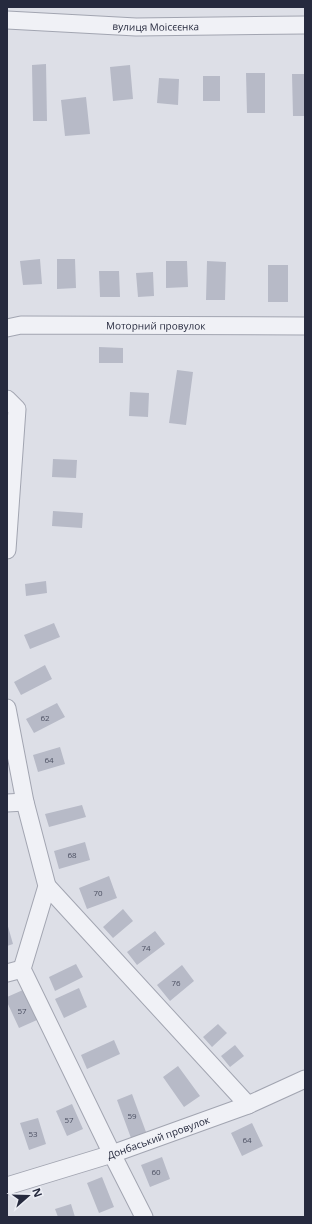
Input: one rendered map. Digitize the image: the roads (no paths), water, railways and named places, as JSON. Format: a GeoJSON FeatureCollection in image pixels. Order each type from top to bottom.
{"type":"FeatureCollection","features":[{"type":"Feature","properties":{"kind":"street","name":"вулиця Моісєєнка"},"geometry":{"type":"LineString","coordinates":[[7,20],[136,27],[305,25]]}},
{"type":"Feature","properties":{"kind":"street","name":"Моторний провулок"},"geometry":{"type":"LineString","coordinates":[[7,328],[21,325],[305,326]]}},
{"type":"Feature","properties":{"kind":"street"},"geometry":{"type":"LineString","coordinates":[[7,550],[10,407]]}},
{"type":"Feature","properties":{"kind":"street"},"geometry":{"type":"LineString","coordinates":[[7,708],[25,802],[47,886],[248,1105]]}},
{"type":"Feature","properties":{"kind":"street"},"geometry":{"type":"LineString","coordinates":[[7,803],[25,802]]}},
{"type":"Feature","properties":{"kind":"street"},"geometry":{"type":"LineString","coordinates":[[47,886],[14,971],[144,1217]]}},
{"type":"Feature","properties":{"kind":"street","name":"Донбаський провулок"},"geometry":{"type":"LineString","coordinates":[[7,1186],[112,1154],[248,1105],[305,1079]]}}]}
